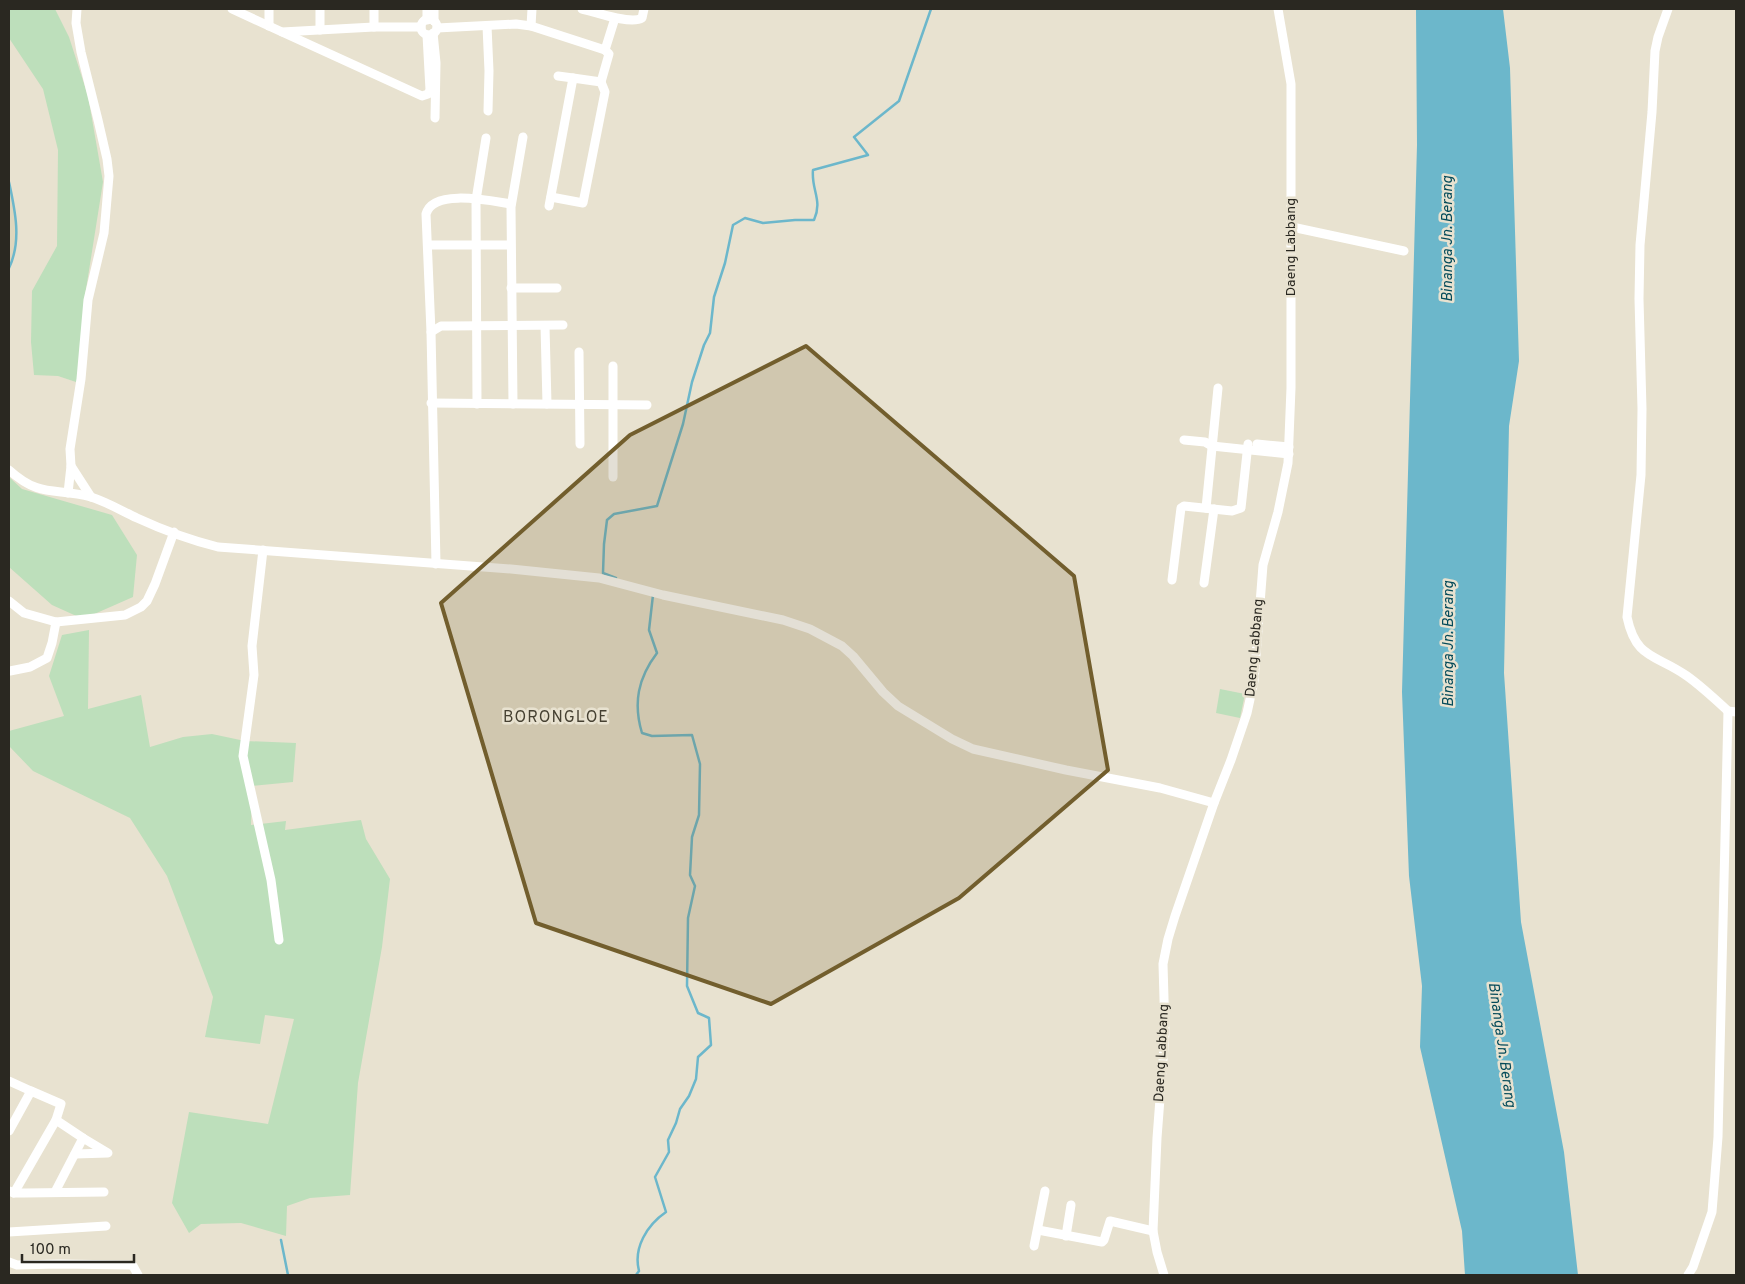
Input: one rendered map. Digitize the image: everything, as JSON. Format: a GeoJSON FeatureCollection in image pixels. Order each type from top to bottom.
{"type":"FeatureCollection","features":[{"type":"Feature","properties":{"kind":"street"},"geometry":{"type":"LineString","coordinates":[[68,493],[71,466],[70,449],[81,379],[88,300],[104,233],[108,176],[98,120],[81,52],[76,22],[77,9]]}},
{"type":"Feature","properties":{"kind":"street"},"geometry":{"type":"LineString","coordinates":[[232,9],[422,96],[428,94],[430,90],[430,27],[434,9]]}},
{"type":"Feature","properties":{"kind":"street"},"geometry":{"type":"LineString","coordinates":[[268,9],[269,26]]}},
{"type":"Feature","properties":{"kind":"street"},"geometry":{"type":"LineString","coordinates":[[320,9],[320,30]]}},
{"type":"Feature","properties":{"kind":"street"},"geometry":{"type":"LineString","coordinates":[[374,9],[374,27]]}},
{"type":"Feature","properties":{"kind":"street"},"geometry":{"type":"LineString","coordinates":[[427,9],[436,63],[436,118]]}},
{"type":"Feature","properties":{"kind":"street"},"geometry":{"type":"LineString","coordinates":[[531,26],[532,9]]}},
{"type":"Feature","properties":{"kind":"street"},"geometry":{"type":"LineString","coordinates":[[582,9],[615,18],[640,20],[644,9]]}},
{"type":"Feature","properties":{"kind":"street","name":"Daeng Labbang"},"geometry":{"type":"LineString","coordinates":[[1164,1275],[1153,1231],[1157,1138],[1165,1033],[1163,964],[1168,939],[1214,803],[1236,748],[1252,696],[1264,557],[1281,499],[1289,451],[1292,227],[1291,84],[1278,9]]}},
{"type":"Feature","properties":{"kind":"street"},"geometry":{"type":"LineString","coordinates":[[1668,9],[1655,51],[1652,112],[1640,244],[1641,475],[1627,617],[1634,641],[1645,653],[1672,666],[1689,677],[1732,712],[1718,1137],[1712,1212],[1693,1267],[1688,1275]]}},
{"type":"Feature","properties":{"kind":"street"},"geometry":{"type":"LineString","coordinates":[[605,50],[615,18]]}},
{"type":"Feature","properties":{"kind":"street"},"geometry":{"type":"LineString","coordinates":[[282,32],[374,27],[516,24],[531,26],[605,50],[608,54],[601,82],[605,92],[583,203],[551,197]]}},
{"type":"Feature","properties":{"kind":"street"},"geometry":{"type":"LineString","coordinates":[[487,26],[488,112]]}},
{"type":"Feature","properties":{"kind":"street"},"geometry":{"type":"LineString","coordinates":[[558,76],[601,82]]}},
{"type":"Feature","properties":{"kind":"street"},"geometry":{"type":"LineString","coordinates":[[549,206],[573,78]]}},
{"type":"Feature","properties":{"kind":"street"},"geometry":{"type":"LineString","coordinates":[[513,404],[511,204],[523,136]]}},
{"type":"Feature","properties":{"kind":"street"},"geometry":{"type":"LineString","coordinates":[[477,404],[476,200],[486,138]]}},
{"type":"Feature","properties":{"kind":"street"},"geometry":{"type":"LineString","coordinates":[[436,564],[431,332],[426,214],[432,204],[448,198],[511,204]]}},
{"type":"Feature","properties":{"kind":"street"},"geometry":{"type":"LineString","coordinates":[[1292,227],[1404,251]]}},
{"type":"Feature","properties":{"kind":"street"},"geometry":{"type":"LineString","coordinates":[[428,244],[510,245]]}},
{"type":"Feature","properties":{"kind":"street"},"geometry":{"type":"LineString","coordinates":[[511,288],[557,288]]}},
{"type":"Feature","properties":{"kind":"street"},"geometry":{"type":"LineString","coordinates":[[431,332],[441,326],[563,325]]}},
{"type":"Feature","properties":{"kind":"street"},"geometry":{"type":"LineString","coordinates":[[545,326],[547,404]]}},
{"type":"Feature","properties":{"kind":"street"},"geometry":{"type":"LineString","coordinates":[[579,352],[580,444]]}},
{"type":"Feature","properties":{"kind":"street"},"geometry":{"type":"LineString","coordinates":[[613,366],[613,477]]}},
{"type":"Feature","properties":{"kind":"street"},"geometry":{"type":"LineString","coordinates":[[1204,583],[1210,509],[1210,442],[1218,388]]}},
{"type":"Feature","properties":{"kind":"street"},"geometry":{"type":"LineString","coordinates":[[432,403],[647,405]]}},
{"type":"Feature","properties":{"kind":"street"},"geometry":{"type":"LineString","coordinates":[[1184,440],[1289,451]]}},
{"type":"Feature","properties":{"kind":"street"},"geometry":{"type":"LineString","coordinates":[[1172,580],[1181,508],[1184,506],[1232,511],[1241,508],[1247,447]]}},
{"type":"Feature","properties":{"kind":"street"},"geometry":{"type":"LineString","coordinates":[[71,466],[91,497]]}},
{"type":"Feature","properties":{"kind":"street"},"geometry":{"type":"LineString","coordinates":[[9,470],[25,483],[38,490],[91,497],[194,540],[218,547],[548,572],[599,578],[664,595],[723,606],[803,626],[827,637],[846,649],[883,692],[898,706],[973,749],[1066,770],[1160,788],[1214,803]]}},
{"type":"Feature","properties":{"kind":"street"},"geometry":{"type":"LineString","coordinates":[[9,601],[24,613],[56,622],[125,615],[141,607],[147,601],[174,532]]}},
{"type":"Feature","properties":{"kind":"street"},"geometry":{"type":"LineString","coordinates":[[262,550],[252,646],[254,675],[243,756],[271,880],[279,940]]}},
{"type":"Feature","properties":{"kind":"street"},"geometry":{"type":"LineString","coordinates":[[10,671],[30,667],[46,658],[52,643],[56,622]]}},
{"type":"Feature","properties":{"kind":"street"},"geometry":{"type":"LineString","coordinates":[[9,1081],[61,1104],[56,1120],[11,1192]]}},
{"type":"Feature","properties":{"kind":"street"},"geometry":{"type":"LineString","coordinates":[[9,1132],[31,1092]]}},
{"type":"Feature","properties":{"kind":"street"},"geometry":{"type":"LineString","coordinates":[[56,1120],[108,1153],[75,1154]]}},
{"type":"Feature","properties":{"kind":"street"},"geometry":{"type":"LineString","coordinates":[[55,1192],[83,1138]]}},
{"type":"Feature","properties":{"kind":"street"},"geometry":{"type":"LineString","coordinates":[[1034,1246],[1045,1191]]}},
{"type":"Feature","properties":{"kind":"street"},"geometry":{"type":"LineString","coordinates":[[11,1192],[104,1192]]}},
{"type":"Feature","properties":{"kind":"street"},"geometry":{"type":"LineString","coordinates":[[1066,1236],[1071,1205]]}},
{"type":"Feature","properties":{"kind":"street"},"geometry":{"type":"LineString","coordinates":[[1038,1230],[1102,1242],[1110,1221],[1153,1231]]}},
{"type":"Feature","properties":{"kind":"street"},"geometry":{"type":"LineString","coordinates":[[9,1232],[106,1226]]}},
{"type":"Feature","properties":{"kind":"street"},"geometry":{"type":"LineString","coordinates":[[18,1275],[13,1264],[129,1265],[134,1266],[138,1275]]}},
{"type":"Feature","properties":{"kind":"highlighted area"},"geometry":{"type":"Polygon","coordinates":[[[806,346],[1074,576],[1108,770],[959,898],[771,1004],[536,923],[441,603],[630,435],[806,346]]]}},
{"type":"Feature","properties":{"kind":"shaded area"},"geometry":{"type":"Polygon","coordinates":[[[9,182],[14,205],[16,235],[13,259],[9,268],[9,182]]]}},
{"type":"Feature","properties":{"kind":"green space"},"geometry":{"type":"Polygon","coordinates":[[[9,9],[55,9],[69,37],[88,96],[103,182],[84,302],[79,383],[58,376],[34,375],[31,342],[32,291],[57,246],[58,150],[43,89],[9,38],[9,9]]]}},
{"type":"Feature","properties":{"kind":"green space"},"geometry":{"type":"Polygon","coordinates":[[[9,477],[22,489],[112,515],[137,555],[133,597],[83,619],[52,605],[9,567],[9,477]]]}},
{"type":"Feature","properties":{"kind":"green space"},"geometry":{"type":"Polygon","coordinates":[[[89,630],[88,709],[141,695],[150,747],[183,737],[212,734],[245,741],[296,743],[293,782],[252,786],[251,825],[286,821],[285,830],[361,820],[366,839],[390,879],[382,947],[358,1083],[350,1195],[310,1198],[287,1206],[286,1236],[241,1223],[201,1224],[189,1233],[172,1203],[189,1112],[268,1124],[294,1019],[265,1015],[260,1044],[205,1037],[213,997],[167,876],[130,818],[33,771],[9,746],[9,731],[64,716],[49,676],[62,635],[89,630]]]}},
{"type":"Feature","properties":{"kind":"green space"},"geometry":{"type":"Polygon","coordinates":[[[1220,689],[1245,694],[1240,718],[1216,713],[1220,689]]]}},
{"type":"Feature","properties":{"kind":"water","name":"Binanga Jn. Berang"},"geometry":{"type":"Polygon","coordinates":[[[1416,9],[1503,9],[1510,68],[1519,361],[1509,426],[1504,673],[1521,922],[1564,1152],[1578,1275],[1465,1275],[1462,1231],[1420,1047],[1422,986],[1409,876],[1402,692],[1417,145],[1416,9]]]}},
{"type":"Feature","properties":{"kind":"waterway"},"geometry":{"type":"LineString","coordinates":[[616,578],[603,573],[607,520],[614,514],[657,506],[683,424],[692,382],[710,333],[714,297],[725,263],[733,225],[745,218],[763,223],[814,220],[817,201],[813,170],[868,155],[854,137],[899,101],[931,9]]}},
{"type":"Feature","properties":{"kind":"waterway"},"geometry":{"type":"LineString","coordinates":[[9,182],[16,225],[15,247],[9,268]]}},
{"type":"Feature","properties":{"kind":"waterway"},"geometry":{"type":"LineString","coordinates":[[636,1275],[639,1271],[638,1254],[643,1238],[653,1223],[666,1212],[655,1177],[669,1152],[668,1140],[680,1109],[689,1096],[696,1079],[698,1057],[711,1045],[709,1018],[698,1013],[687,986],[688,918],[695,886],[690,875],[692,837],[699,815],[700,764],[692,735],[652,736],[642,733],[639,722],[639,691],[645,672],[657,653],[649,630],[653,595]]}},
{"type":"Feature","properties":{"kind":"waterway"},"geometry":{"type":"LineString","coordinates":[[281,1240],[288,1275]]}},
{"type":"Feature","properties":{"kind":"district","name":"BORONGLOE"},"geometry":{"type":"Point","coordinates":[556,718]}}]}
